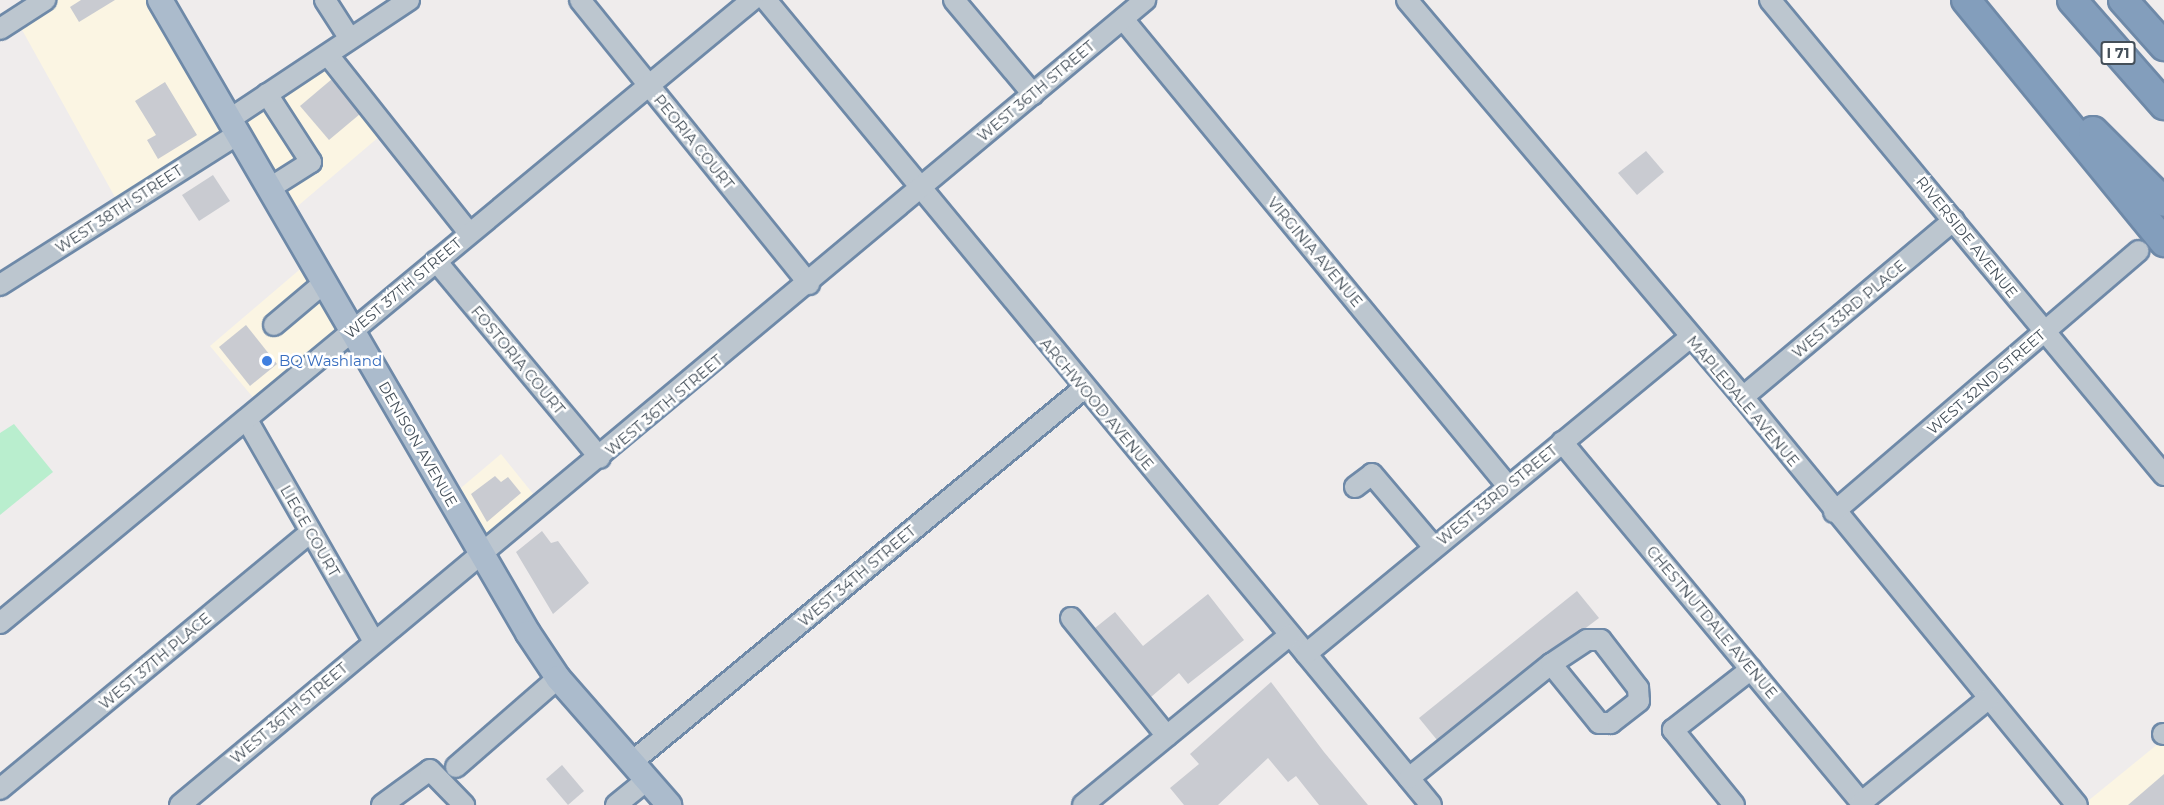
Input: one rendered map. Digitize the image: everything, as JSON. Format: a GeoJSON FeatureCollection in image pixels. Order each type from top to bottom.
{"type":"FeatureCollection","features":[{"type":"Feature","properties":{"kind":"highway"},"geometry":{"type":"LineString","coordinates":[[1966,0],[2164,202]]}},
{"type":"Feature","properties":{"kind":"highway"},"geometry":{"type":"LineString","coordinates":[[1966,0],[2151,247]]}},
{"type":"Feature","properties":{"kind":"highway","name":"I 71"},"geometry":{"type":"LineString","coordinates":[[2072,0],[2164,105]]}},
{"type":"Feature","properties":{"kind":"highway","name":"I 71"},"geometry":{"type":"LineString","coordinates":[[2123,0],[2164,46]]}},
{"type":"Feature","properties":{"kind":"main road","name":"DENISON AVENUE"},"geometry":{"type":"LineString","coordinates":[[160,0],[481,554],[558,678],[669,805]]}},
{"type":"Feature","properties":{"kind":"street"},"geometry":{"type":"LineString","coordinates":[[0,29],[45,0]]}},
{"type":"Feature","properties":{"kind":"street"},"geometry":{"type":"LineString","coordinates":[[325,0],[350,39]]}},
{"type":"Feature","properties":{"kind":"street","name":"WEST 38TH STREET"},"geometry":{"type":"LineString","coordinates":[[0,285],[234,126],[267,94],[409,0]]}},
{"type":"Feature","properties":{"kind":"street","name":"PEORIA COURT"},"geometry":{"type":"LineString","coordinates":[[580,0],[809,284]]}},
{"type":"Feature","properties":{"kind":"street","name":"WEST 37TH STREET"},"geometry":{"type":"LineString","coordinates":[[0,623],[247,420],[352,329],[752,0]]}},
{"type":"Feature","properties":{"kind":"street","name":"ARCHWOOD AVENUE"},"geometry":{"type":"LineString","coordinates":[[766,0],[1083,389],[1431,805]]}},
{"type":"Feature","properties":{"kind":"street"},"geometry":{"type":"LineString","coordinates":[[954,0],[1033,94]]}},
{"type":"Feature","properties":{"kind":"street","name":"WEST 36TH STREET"},"geometry":{"type":"LineString","coordinates":[[180,805],[809,284],[1145,0]]}},
{"type":"Feature","properties":{"kind":"street","name":"MAPLEDALE AVENUE"},"geometry":{"type":"LineString","coordinates":[[1407,0],[1743,398],[1834,512],[2077,805]]}},
{"type":"Feature","properties":{"kind":"street","name":"RIVERSIDE AVENUE"},"geometry":{"type":"LineString","coordinates":[[1770,0],[2164,475]]}},
{"type":"Feature","properties":{"kind":"street","name":"VIRGINIA AVENUE"},"geometry":{"type":"LineString","coordinates":[[1123,19],[1508,485]]}},
{"type":"Feature","properties":{"kind":"street"},"geometry":{"type":"LineString","coordinates":[[328,55],[469,233]]}},
{"type":"Feature","properties":{"kind":"street"},"geometry":{"type":"LineString","coordinates":[[267,94],[311,162],[270,188]]}},
{"type":"Feature","properties":{"kind":"street","name":"WEST 33RD PLACE"},"geometry":{"type":"LineString","coordinates":[[1743,398],[1954,220]]}},
{"type":"Feature","properties":{"kind":"street","name":"WEST 32ND STREET"},"geometry":{"type":"LineString","coordinates":[[1834,512],[2044,332],[2151,247]]}},
{"type":"Feature","properties":{"kind":"street","name":"FOSTORIA COURT"},"geometry":{"type":"LineString","coordinates":[[436,261],[600,458]]}},
{"type":"Feature","properties":{"kind":"street"},"geometry":{"type":"LineString","coordinates":[[273,325],[325,282]]}},
{"type":"Feature","properties":{"kind":"street","name":"WEST 33RD STREET"},"geometry":{"type":"LineString","coordinates":[[1306,654],[1508,485],[1690,338]]}},
{"type":"Feature","properties":{"kind":"street","name":"WEST 34TH STREET"},"geometry":{"type":"LineString","coordinates":[[616,805],[639,771],[1083,389]]}},
{"type":"Feature","properties":{"kind":"street","name":"LIEGE COURT"},"geometry":{"type":"LineString","coordinates":[[247,420],[374,642]]}},
{"type":"Feature","properties":{"kind":"street","name":"CHESTNUTDALE AVENUE"},"geometry":{"type":"LineString","coordinates":[[1562,442],[1862,803]]}},
{"type":"Feature","properties":{"kind":"street"},"geometry":{"type":"LineString","coordinates":[[1355,487],[1372,474],[1434,546]]}},
{"type":"Feature","properties":{"kind":"street","name":"WEST 37TH PLACE"},"geometry":{"type":"LineString","coordinates":[[0,789],[310,533]]}},
{"type":"Feature","properties":{"kind":"street"},"geometry":{"type":"LineString","coordinates":[[1071,618],[1167,736]]}},
{"type":"Feature","properties":{"kind":"street"},"geometry":{"type":"LineString","coordinates":[[1083,805],[1290,635]]}},
{"type":"Feature","properties":{"kind":"street"},"geometry":{"type":"LineString","coordinates":[[1408,778],[1551,664],[1587,640],[1600,640],[1638,688],[1639,701],[1611,723],[1599,723],[1551,664]]}},
{"type":"Feature","properties":{"kind":"street"},"geometry":{"type":"LineString","coordinates":[[1734,805],[1673,730],[1751,669]]}},
{"type":"Feature","properties":{"kind":"street"},"geometry":{"type":"LineString","coordinates":[[456,767],[558,678]]}},
{"type":"Feature","properties":{"kind":"street"},"geometry":{"type":"LineString","coordinates":[[1862,803],[1988,699]]}},
{"type":"Feature","properties":{"kind":"street"},"geometry":{"type":"LineString","coordinates":[[382,805],[425,770],[437,775],[464,805]]}},
{"type":"Feature","properties":{"kind":"shaded area"},"geometry":{"type":"Polygon","coordinates":[[[45,0],[160,0],[229,119],[328,55],[387,130],[286,216],[238,134],[121,208],[16,19],[45,0]]]}},
{"type":"Feature","properties":{"kind":"shaded area"},"geometry":{"type":"Polygon","coordinates":[[[312,259],[352,329],[261,407],[210,346],[312,259]]]}},
{"type":"Feature","properties":{"kind":"shaded area"},"geometry":{"type":"Polygon","coordinates":[[[501,454],[542,505],[481,554],[449,498],[501,454]]]}},
{"type":"Feature","properties":{"kind":"shaded area"},"geometry":{"type":"Polygon","coordinates":[[[2164,739],[2164,805],[2083,805],[2164,739]]]}},
{"type":"Feature","properties":{"kind":"green space"},"geometry":{"type":"Polygon","coordinates":[[[14,424],[53,472],[0,515],[0,433],[14,424]]]}},
{"type":"Feature","properties":{"kind":"building"},"geometry":{"type":"Polygon","coordinates":[[[81,0],[115,0],[79,22],[70,7],[81,0]]]}},
{"type":"Feature","properties":{"kind":"building"},"geometry":{"type":"Polygon","coordinates":[[[332,79],[360,114],[329,140],[300,106],[332,79]]]}},
{"type":"Feature","properties":{"kind":"building"},"geometry":{"type":"Polygon","coordinates":[[[165,82],[197,135],[158,159],[147,140],[156,135],[135,101],[165,82]]]}},
{"type":"Feature","properties":{"kind":"building"},"geometry":{"type":"Polygon","coordinates":[[[1646,151],[1664,172],[1637,195],[1618,173],[1646,151]]]}},
{"type":"Feature","properties":{"kind":"building"},"geometry":{"type":"Polygon","coordinates":[[[213,175],[230,201],[199,221],[182,195],[213,175]]]}},
{"type":"Feature","properties":{"kind":"building"},"geometry":{"type":"Polygon","coordinates":[[[246,325],[277,364],[250,386],[219,347],[246,325]]]}},
{"type":"Feature","properties":{"kind":"building"},"geometry":{"type":"Polygon","coordinates":[[[495,476],[501,482],[508,477],[521,493],[487,522],[471,494],[495,476]]]}},
{"type":"Feature","properties":{"kind":"building"},"geometry":{"type":"Polygon","coordinates":[[[542,531],[551,543],[558,541],[589,583],[553,614],[516,552],[542,531]]]}},
{"type":"Feature","properties":{"kind":"building"},"geometry":{"type":"Polygon","coordinates":[[[1577,591],[1599,618],[1437,740],[1419,718],[1577,591]]]}},
{"type":"Feature","properties":{"kind":"building"},"geometry":{"type":"Polygon","coordinates":[[[1208,594],[1244,640],[1188,684],[1179,673],[1151,697],[1095,628],[1115,612],[1143,646],[1208,594]]]}},
{"type":"Feature","properties":{"kind":"building"},"geometry":{"type":"Polygon","coordinates":[[[1271,682],[1368,805],[1319,805],[1296,776],[1288,782],[1268,758],[1218,805],[1184,805],[1170,788],[1199,764],[1190,754],[1271,682]]]}},
{"type":"Feature","properties":{"kind":"building"},"geometry":{"type":"Polygon","coordinates":[[[562,765],[584,791],[568,805],[546,779],[562,765]]]}},
{"type":"Feature","properties":{"kind":"building"},"geometry":{"type":"Polygon","coordinates":[[[2164,774],[2164,805],[2128,805],[2164,774]]]}},
{"type":"Feature","properties":{"kind":"place","name":"BQ Washland"},"geometry":{"type":"Point","coordinates":[267,361]}}]}
